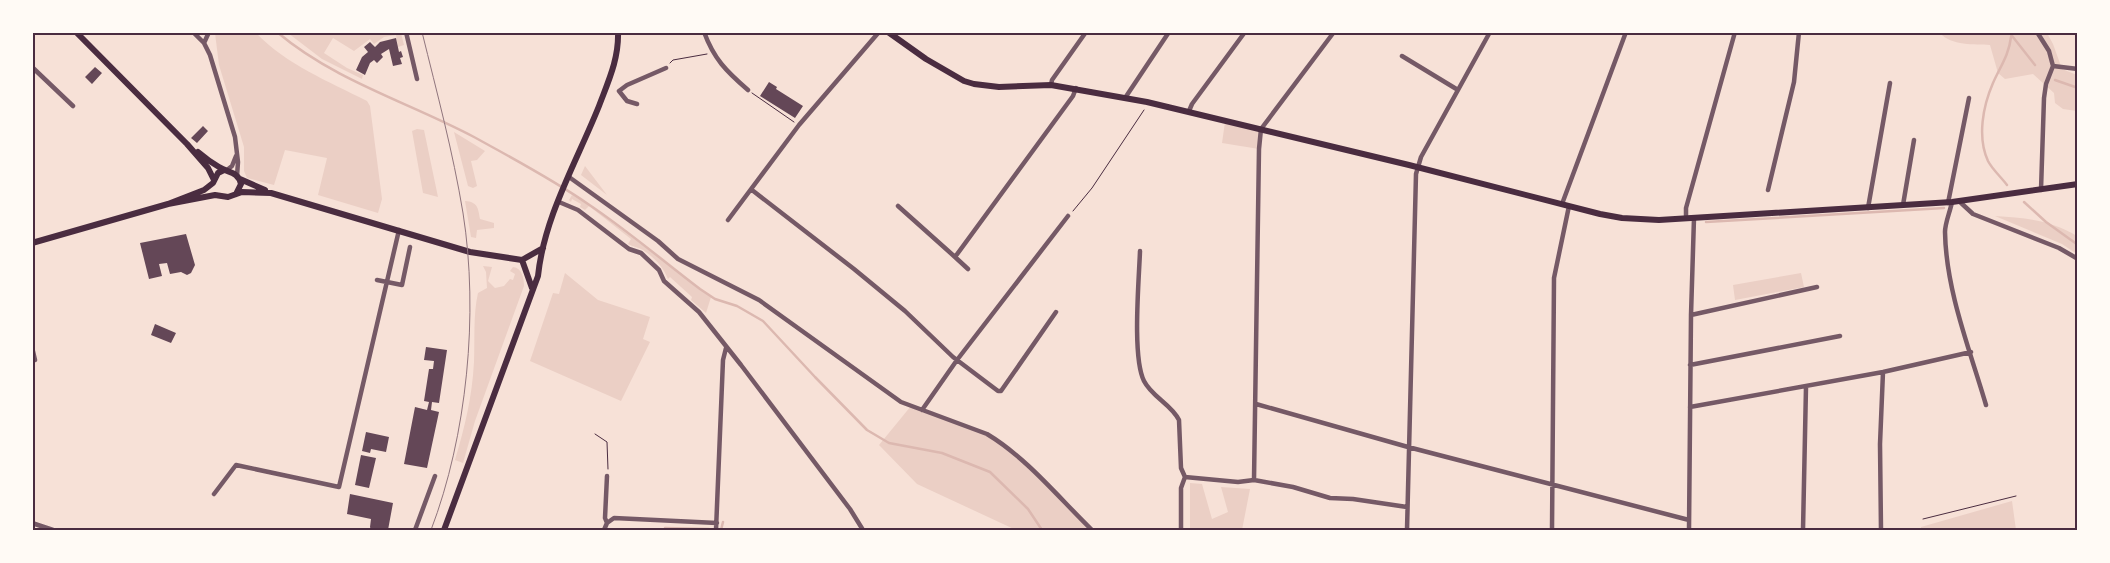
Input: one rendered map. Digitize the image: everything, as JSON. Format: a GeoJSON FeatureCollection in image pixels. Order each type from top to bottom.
{"type":"FeatureCollection","features":[{"type":"Feature","properties":{"kind":"main road"},"geometry":{"type":"LineString","coordinates":[[76,32],[187,144],[208,168],[214,189],[222,196]]}},
{"type":"Feature","properties":{"kind":"main road"},"geometry":{"type":"LineString","coordinates":[[444,530],[538,276],[538,266],[543,248],[560,198],[607,86],[617,54],[618,32]]}},
{"type":"Feature","properties":{"kind":"main road"},"geometry":{"type":"LineString","coordinates":[[888,32],[926,59],[964,81],[984,86],[999,87],[1051,85],[1147,102],[1622,218],[1659,220],[1950,203],[2078,184]]}},
{"type":"Feature","properties":{"kind":"main road"},"geometry":{"type":"LineString","coordinates":[[187,144],[226,170],[271,193],[467,252],[526,258],[538,266]]}},
{"type":"Feature","properties":{"kind":"main road"},"geometry":{"type":"LineString","coordinates":[[168,204],[204,190],[218,173],[226,170]]}},
{"type":"Feature","properties":{"kind":"main road"},"geometry":{"type":"LineString","coordinates":[[235,194],[240,187],[238,177]]}},
{"type":"Feature","properties":{"kind":"main road"},"geometry":{"type":"LineString","coordinates":[[32,243],[168,204],[242,192],[271,193]]}},
{"type":"Feature","properties":{"kind":"main road"},"geometry":{"type":"LineString","coordinates":[[526,258],[543,248]]}},
{"type":"Feature","properties":{"kind":"main road"},"geometry":{"type":"LineString","coordinates":[[526,258],[526,268],[532,288]]}},
{"type":"Feature","properties":{"kind":"street"},"geometry":{"type":"LineString","coordinates":[[193,32],[204,43],[210,55],[235,137],[238,177]]}},
{"type":"Feature","properties":{"kind":"street"},"geometry":{"type":"LineString","coordinates":[[204,43],[209,32]]}},
{"type":"Feature","properties":{"kind":"street"},"geometry":{"type":"LineString","coordinates":[[406,32],[417,80]]}},
{"type":"Feature","properties":{"kind":"street"},"geometry":{"type":"LineString","coordinates":[[704,32],[712,54],[748,90]]}},
{"type":"Feature","properties":{"kind":"street"},"geometry":{"type":"LineString","coordinates":[[728,220],[799,125],[879,32]]}},
{"type":"Feature","properties":{"kind":"street"},"geometry":{"type":"LineString","coordinates":[[1051,85],[1052,80],[1086,32]]}},
{"type":"Feature","properties":{"kind":"street"},"geometry":{"type":"LineString","coordinates":[[1125,98],[1169,32]]}},
{"type":"Feature","properties":{"kind":"street"},"geometry":{"type":"LineString","coordinates":[[1189,111],[1192,104],[1246,32]]}},
{"type":"Feature","properties":{"kind":"street"},"geometry":{"type":"LineString","coordinates":[[1254,480],[1258,149],[1261,129],[1334,32]]}},
{"type":"Feature","properties":{"kind":"street"},"geometry":{"type":"LineString","coordinates":[[1407,530],[1416,174],[1422,157],[1490,32]]}},
{"type":"Feature","properties":{"kind":"street"},"geometry":{"type":"LineString","coordinates":[[1552,530],[1554,278],[1565,205],[1626,32]]}},
{"type":"Feature","properties":{"kind":"street"},"geometry":{"type":"LineString","coordinates":[[1686,218],[1686,208],[1735,32]]}},
{"type":"Feature","properties":{"kind":"street"},"geometry":{"type":"LineString","coordinates":[[1768,190],[1794,82],[1799,32]]}},
{"type":"Feature","properties":{"kind":"street"},"geometry":{"type":"LineString","coordinates":[[2037,32],[2049,52],[2053,66],[2046,84],[2044,98],[2041,190]]}},
{"type":"Feature","properties":{"kind":"street"},"geometry":{"type":"LineString","coordinates":[[1402,56],[1458,90]]}},
{"type":"Feature","properties":{"kind":"street"},"geometry":{"type":"LineString","coordinates":[[2053,66],[2078,69]]}},
{"type":"Feature","properties":{"kind":"street"},"geometry":{"type":"LineString","coordinates":[[32,67],[73,106]]}},
{"type":"Feature","properties":{"kind":"street"},"geometry":{"type":"LineString","coordinates":[[619,91],[627,85],[666,68]]}},
{"type":"Feature","properties":{"kind":"street"},"geometry":{"type":"LineString","coordinates":[[1868,208],[1890,83]]}},
{"type":"Feature","properties":{"kind":"street"},"geometry":{"type":"LineString","coordinates":[[607,86],[619,91],[626,101],[637,104]]}},
{"type":"Feature","properties":{"kind":"street"},"geometry":{"type":"LineString","coordinates":[[955,257],[1073,96],[1076,88]]}},
{"type":"Feature","properties":{"kind":"street"},"geometry":{"type":"LineString","coordinates":[[1969,98],[1945,231],[1949,268],[1956,304],[1986,405]]}},
{"type":"Feature","properties":{"kind":"street"},"geometry":{"type":"LineString","coordinates":[[1903,206],[1914,140]]}},
{"type":"Feature","properties":{"kind":"street"},"geometry":{"type":"LineString","coordinates":[[226,170],[234,162],[237,154]]}},
{"type":"Feature","properties":{"kind":"street"},"geometry":{"type":"LineString","coordinates":[[568,180],[658,242],[678,259],[760,300],[901,402],[988,434],[998,440],[1031,469],[1092,530]]}},
{"type":"Feature","properties":{"kind":"street"},"geometry":{"type":"LineString","coordinates":[[752,190],[905,311],[957,360],[998,391],[1001,391],[1056,312]]}},
{"type":"Feature","properties":{"kind":"street"},"geometry":{"type":"LineString","coordinates":[[560,198],[627,247],[641,253],[660,270],[664,281],[698,312],[850,509],[863,530]]}},
{"type":"Feature","properties":{"kind":"street"},"geometry":{"type":"LineString","coordinates":[[1960,202],[1973,214],[2059,248],[2078,259]]}},
{"type":"Feature","properties":{"kind":"street"},"geometry":{"type":"LineString","coordinates":[[898,206],[968,269]]}},
{"type":"Feature","properties":{"kind":"street"},"geometry":{"type":"LineString","coordinates":[[922,410],[957,360],[1068,216]]}},
{"type":"Feature","properties":{"kind":"street"},"geometry":{"type":"LineString","coordinates":[[1689,530],[1690,365],[1694,218]]}},
{"type":"Feature","properties":{"kind":"street"},"geometry":{"type":"LineString","coordinates":[[214,494],[236,465],[339,487],[399,230]]}},
{"type":"Feature","properties":{"kind":"street"},"geometry":{"type":"LineString","coordinates":[[377,280],[402,285],[410,247]]}},
{"type":"Feature","properties":{"kind":"street"},"geometry":{"type":"LineString","coordinates":[[1140,251],[1139,367],[1148,388],[1158,400],[1176,414],[1179,420],[1181,468],[1185,477],[1181,488],[1182,530]]}},
{"type":"Feature","properties":{"kind":"street"},"geometry":{"type":"LineString","coordinates":[[1691,315],[1817,287]]}},
{"type":"Feature","properties":{"kind":"street"},"geometry":{"type":"LineString","coordinates":[[1690,365],[1840,336]]}},
{"type":"Feature","properties":{"kind":"street"},"geometry":{"type":"LineString","coordinates":[[32,347],[35,360]]}},
{"type":"Feature","properties":{"kind":"street"},"geometry":{"type":"LineString","coordinates":[[716,530],[723,360],[726,348]]}},
{"type":"Feature","properties":{"kind":"street"},"geometry":{"type":"LineString","coordinates":[[1690,407],[1883,372],[1971,352]]}},
{"type":"Feature","properties":{"kind":"street"},"geometry":{"type":"LineString","coordinates":[[1881,530],[1880,444],[1883,372]]}},
{"type":"Feature","properties":{"kind":"street"},"geometry":{"type":"LineString","coordinates":[[1803,530],[1806,387]]}},
{"type":"Feature","properties":{"kind":"street"},"geometry":{"type":"LineString","coordinates":[[1256,404],[1408,447],[1551,482],[1689,520]]}},
{"type":"Feature","properties":{"kind":"street"},"geometry":{"type":"LineString","coordinates":[[415,530],[436,476]]}},
{"type":"Feature","properties":{"kind":"street"},"geometry":{"type":"LineString","coordinates":[[607,476],[605,518],[608,523]]}},
{"type":"Feature","properties":{"kind":"street"},"geometry":{"type":"LineString","coordinates":[[1185,477],[1238,482],[1254,480],[1293,487],[1330,498],[1352,498],[1407,507]]}},
{"type":"Feature","properties":{"kind":"street"},"geometry":{"type":"LineString","coordinates":[[604,530],[614,518],[717,523]]}},
{"type":"Feature","properties":{"kind":"street"},"geometry":{"type":"LineString","coordinates":[[32,523],[53,530]]}},
{"type":"Feature","properties":{"kind":"path"},"geometry":{"type":"LineString","coordinates":[[666,68],[673,60],[712,54]]}},
{"type":"Feature","properties":{"kind":"path"},"geometry":{"type":"LineString","coordinates":[[756,97],[799,125]]}},
{"type":"Feature","properties":{"kind":"path"},"geometry":{"type":"LineString","coordinates":[[1068,216],[1114,158],[1147,102]]}},
{"type":"Feature","properties":{"kind":"path"},"geometry":{"type":"LineString","coordinates":[[595,434],[607,442],[607,476]]}},
{"type":"Feature","properties":{"kind":"path"},"geometry":{"type":"LineString","coordinates":[[1923,519],[2016,496]]}},
{"type":"Feature","properties":{"kind":"shaded area"},"geometry":{"type":"Polygon","coordinates":[[[215,33],[256,33],[294,63],[367,101],[370,106],[382,199],[378,213],[318,195],[327,158],[285,150],[274,185],[247,178],[244,171],[244,147],[219,65],[215,33]]]}},
{"type":"Feature","properties":{"kind":"shaded area"},"geometry":{"type":"Polygon","coordinates":[[[288,33],[401,33],[404,45],[398,47],[396,35],[384,37],[374,44],[370,39],[354,51],[333,38],[324,53],[347,68],[363,75],[362,79],[322,59],[288,33]]]}},
{"type":"Feature","properties":{"kind":"shaded area"},"geometry":{"type":"Polygon","coordinates":[[[1940,33],[2047,33],[2062,69],[2077,75],[2077,111],[2063,109],[2055,103],[2054,93],[2033,74],[2005,79],[1998,73],[1990,45],[1957,42],[1950,40],[1940,33]]]}},
{"type":"Feature","properties":{"kind":"shaded area"},"geometry":{"type":"Polygon","coordinates":[[[1225,122],[1261,129],[1259,149],[1222,143],[1225,122]]]}},
{"type":"Feature","properties":{"kind":"shaded area"},"geometry":{"type":"Polygon","coordinates":[[[417,129],[424,130],[438,197],[423,193],[412,131],[417,129]]]}},
{"type":"Feature","properties":{"kind":"shaded area"},"geometry":{"type":"Polygon","coordinates":[[[454,132],[485,151],[477,160],[471,161],[477,186],[473,188],[468,186],[454,132]]]}},
{"type":"Feature","properties":{"kind":"shaded area"},"geometry":{"type":"Polygon","coordinates":[[[585,166],[607,195],[581,175],[585,166]]]}},
{"type":"Feature","properties":{"kind":"shaded area"},"geometry":{"type":"Polygon","coordinates":[[[572,195],[589,205],[711,297],[706,313],[670,277],[668,279],[661,267],[651,256],[641,249],[628,244],[631,239],[589,206],[585,210],[580,207],[581,204],[572,199],[571,202],[569,200],[572,195]]]}},
{"type":"Feature","properties":{"kind":"shaded area"},"geometry":{"type":"Polygon","coordinates":[[[465,201],[475,204],[480,219],[494,223],[494,228],[477,230],[476,238],[471,237],[465,201]]]}},
{"type":"Feature","properties":{"kind":"shaded area"},"geometry":{"type":"Polygon","coordinates":[[[1995,216],[2038,221],[2057,226],[2077,236],[2077,254],[2062,244],[1995,216]]]}},
{"type":"Feature","properties":{"kind":"shaded area"},"geometry":{"type":"Polygon","coordinates":[[[483,266],[492,267],[488,281],[495,288],[504,286],[510,279],[513,280],[515,274],[510,271],[513,267],[519,269],[523,277],[524,286],[475,421],[463,463],[455,460],[472,388],[476,301],[478,293],[487,288],[486,272],[483,266]]]}},
{"type":"Feature","properties":{"kind":"shaded area"},"geometry":{"type":"Polygon","coordinates":[[[565,273],[598,300],[650,317],[643,339],[650,342],[621,401],[530,361],[553,293],[559,294],[565,273]]]}},
{"type":"Feature","properties":{"kind":"shaded area"},"geometry":{"type":"Polygon","coordinates":[[[1801,273],[1804,287],[1735,300],[1733,285],[1801,273]]]}},
{"type":"Feature","properties":{"kind":"shaded area"},"geometry":{"type":"Polygon","coordinates":[[[911,406],[987,434],[1005,446],[1092,530],[1016,530],[917,484],[879,445],[911,406]]]}},
{"type":"Feature","properties":{"kind":"shaded area"},"geometry":{"type":"Polygon","coordinates":[[[1190,483],[1202,484],[1212,519],[1228,512],[1221,487],[1250,489],[1242,530],[1190,530],[1190,483]]]}},
{"type":"Feature","properties":{"kind":"shaded area"},"geometry":{"type":"Polygon","coordinates":[[[2012,501],[2016,530],[1921,530],[1921,527],[2012,501]]]}},
{"type":"Feature","properties":{"kind":"building"},"geometry":{"type":"Polygon","coordinates":[[[396,38],[399,52],[401,51],[403,57],[400,58],[402,64],[393,66],[389,49],[381,54],[383,57],[377,63],[374,60],[370,63],[365,75],[356,70],[362,57],[368,52],[364,47],[370,42],[375,47],[380,42],[396,38]]]}},
{"type":"Feature","properties":{"kind":"building"},"geometry":{"type":"Polygon","coordinates":[[[95,67],[102,73],[92,84],[85,77],[95,67]]]}},
{"type":"Feature","properties":{"kind":"building"},"geometry":{"type":"Polygon","coordinates":[[[769,82],[777,87],[776,89],[803,106],[795,118],[760,96],[769,82]]]}},
{"type":"Feature","properties":{"kind":"building"},"geometry":{"type":"Polygon","coordinates":[[[203,126],[208,131],[197,143],[191,138],[203,126]]]}},
{"type":"Feature","properties":{"kind":"building"},"geometry":{"type":"Polygon","coordinates":[[[186,234],[195,265],[191,273],[187,275],[181,272],[170,274],[167,263],[159,264],[162,276],[149,279],[140,243],[186,234]]]}},
{"type":"Feature","properties":{"kind":"building"},"geometry":{"type":"Polygon","coordinates":[[[155,324],[176,333],[171,343],[151,335],[155,324]]]}},
{"type":"Feature","properties":{"kind":"building"},"geometry":{"type":"Polygon","coordinates":[[[426,347],[447,350],[439,403],[432,402],[431,410],[439,412],[427,468],[404,464],[415,407],[427,410],[429,402],[424,401],[429,369],[433,369],[434,361],[424,360],[426,347]]]}},
{"type":"Feature","properties":{"kind":"building"},"geometry":{"type":"Polygon","coordinates":[[[366,432],[389,437],[386,452],[371,449],[370,453],[362,451],[366,432]]]}},
{"type":"Feature","properties":{"kind":"building"},"geometry":{"type":"Polygon","coordinates":[[[361,455],[376,458],[369,488],[355,485],[361,455]]]}},
{"type":"Feature","properties":{"kind":"building"},"geometry":{"type":"Polygon","coordinates":[[[350,494],[393,503],[388,530],[371,530],[371,519],[347,514],[350,494]]]}},
{"type":"Feature","properties":{"kind":"waterway"},"geometry":{"type":"LineString","coordinates":[[277,32],[299,49],[347,78],[449,124],[532,169],[574,195],[617,224],[700,289],[715,299],[737,306],[763,321],[867,430],[889,443],[942,453],[990,472],[1028,509],[1042,530]]}},
{"type":"Feature","properties":{"kind":"waterway"},"geometry":{"type":"LineString","coordinates":[[2009,32],[2035,65]]}},
{"type":"Feature","properties":{"kind":"waterway"},"geometry":{"type":"LineString","coordinates":[[2007,185],[1988,161],[1982,132],[1986,102],[2006,55],[2011,37]]}},
{"type":"Feature","properties":{"kind":"waterway"},"geometry":{"type":"LineString","coordinates":[[2055,80],[2078,88]]}},
{"type":"Feature","properties":{"kind":"waterway"},"geometry":{"type":"LineString","coordinates":[[2024,202],[2046,222],[2078,245]]}},
{"type":"Feature","properties":{"kind":"waterway"},"geometry":{"type":"LineString","coordinates":[[1706,222],[1944,208]]}},
{"type":"Feature","properties":{"kind":"waterway"},"geometry":{"type":"LineString","coordinates":[[721,530],[723,522]]}},
{"type":"Feature","properties":{"kind":"waterway"},"geometry":{"type":"LineString","coordinates":[[665,528],[709,529]]}},
{"type":"Feature","properties":{"kind":"tram line"},"geometry":{"type":"LineString","coordinates":[[422,32],[459,190],[468,252],[470,292],[467,374],[461,415],[443,494],[431,530]]}}]}
